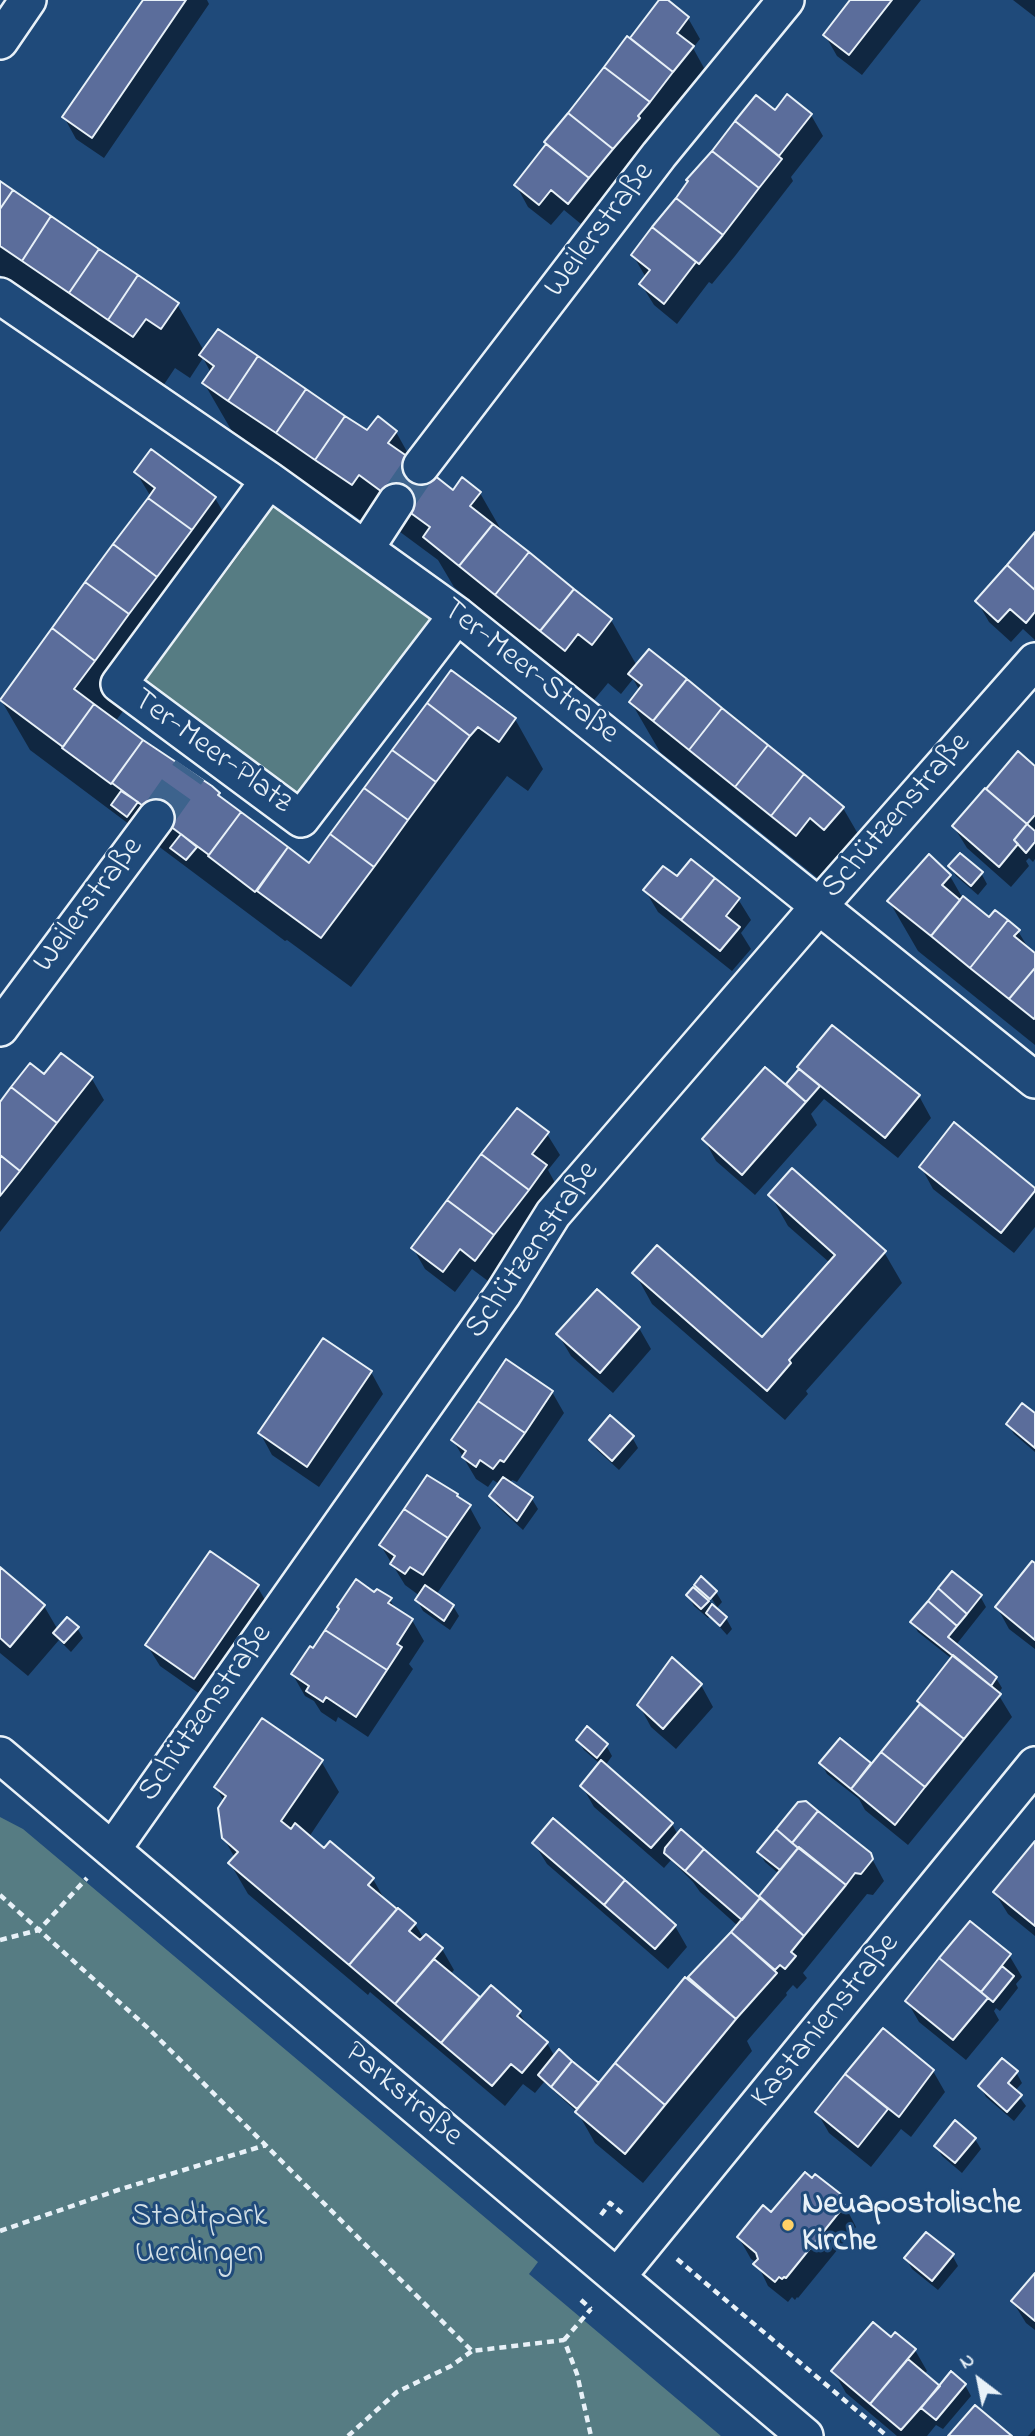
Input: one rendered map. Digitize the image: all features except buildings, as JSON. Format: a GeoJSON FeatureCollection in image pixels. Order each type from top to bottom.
{"type":"FeatureCollection","features":[{"type":"Feature","properties":{"kind":"street"},"geometry":{"type":"LineString","coordinates":[[0,41],[28,0]]}},
{"type":"Feature","properties":{"kind":"street","name":"Weilerstraße"},"geometry":{"type":"LineString","coordinates":[[421,466],[659,155],[786,0]]}},
{"type":"Feature","properties":{"kind":"street","name":"Ter-Meer-Straße"},"geometry":{"type":"LineString","coordinates":[[0,296],[269,480],[457,615],[1035,1080]]}},
{"type":"Feature","properties":{"kind":"street","name":"Ter-Meer-Platz"},"geometry":{"type":"LineString","coordinates":[[269,480],[119,684],[197,759],[301,819],[457,615]]}},
{"type":"Feature","properties":{"kind":"street"},"geometry":{"type":"LineString","coordinates":[[366,548],[396,502]]}},
{"type":"Feature","properties":{"kind":"street","name":"Schützenstraße"},"geometry":{"type":"LineString","coordinates":[[112,1850],[503,1294],[552,1214],[1035,661]]}},
{"type":"Feature","properties":{"kind":"street","name":"Weilerstraße"},"geometry":{"type":"LineString","coordinates":[[0,1028],[156,818]]}},
{"type":"Feature","properties":{"kind":"street","name":"Parkstraße"},"geometry":{"type":"LineString","coordinates":[[0,1755],[804,2436]]}},
{"type":"Feature","properties":{"kind":"street","name":"Kastanienstraße"},"geometry":{"type":"LineString","coordinates":[[617,2277],[1035,1765]]}},
{"type":"Feature","properties":{"kind":"path"},"geometry":{"type":"LineString","coordinates":[[0,1940],[39,1930],[112,1850]]}},
{"type":"Feature","properties":{"kind":"path"},"geometry":{"type":"LineString","coordinates":[[0,1895],[149,2029],[472,2350]]}},
{"type":"Feature","properties":{"kind":"path"},"geometry":{"type":"LineString","coordinates":[[0,2231],[118,2190],[266,2145]]}},
{"type":"Feature","properties":{"kind":"path"},"geometry":{"type":"LineString","coordinates":[[611,2203],[887,2436]]}},
{"type":"Feature","properties":{"kind":"path"},"geometry":{"type":"LineString","coordinates":[[348,2436],[397,2392],[451,2366],[472,2350],[564,2340],[577,2374],[591,2436]]}},
{"type":"Feature","properties":{"kind":"green space"},"geometry":{"type":"Polygon","coordinates":[[[270,500],[432,620],[300,796],[138,675],[270,500]]]}},
{"type":"Feature","properties":{"kind":"green space","name":"Stadtpark Uerdingen"},"geometry":{"type":"Polygon","coordinates":[[[0,1817],[23,1829],[538,2262],[529,2274],[721,2436],[0,2436],[0,1817]]]}},
{"type":"Feature","properties":{"kind":"tunnel"},"geometry":{"type":"LineString","coordinates":[[396,502],[421,466]]}},
{"type":"Feature","properties":{"kind":"tunnel"},"geometry":{"type":"LineString","coordinates":[[156,818],[190,770]]}},
{"type":"Feature","properties":{"kind":"place","name":"Neuapostolische Kirche"},"geometry":{"type":"Point","coordinates":[788,2225]}}]}
